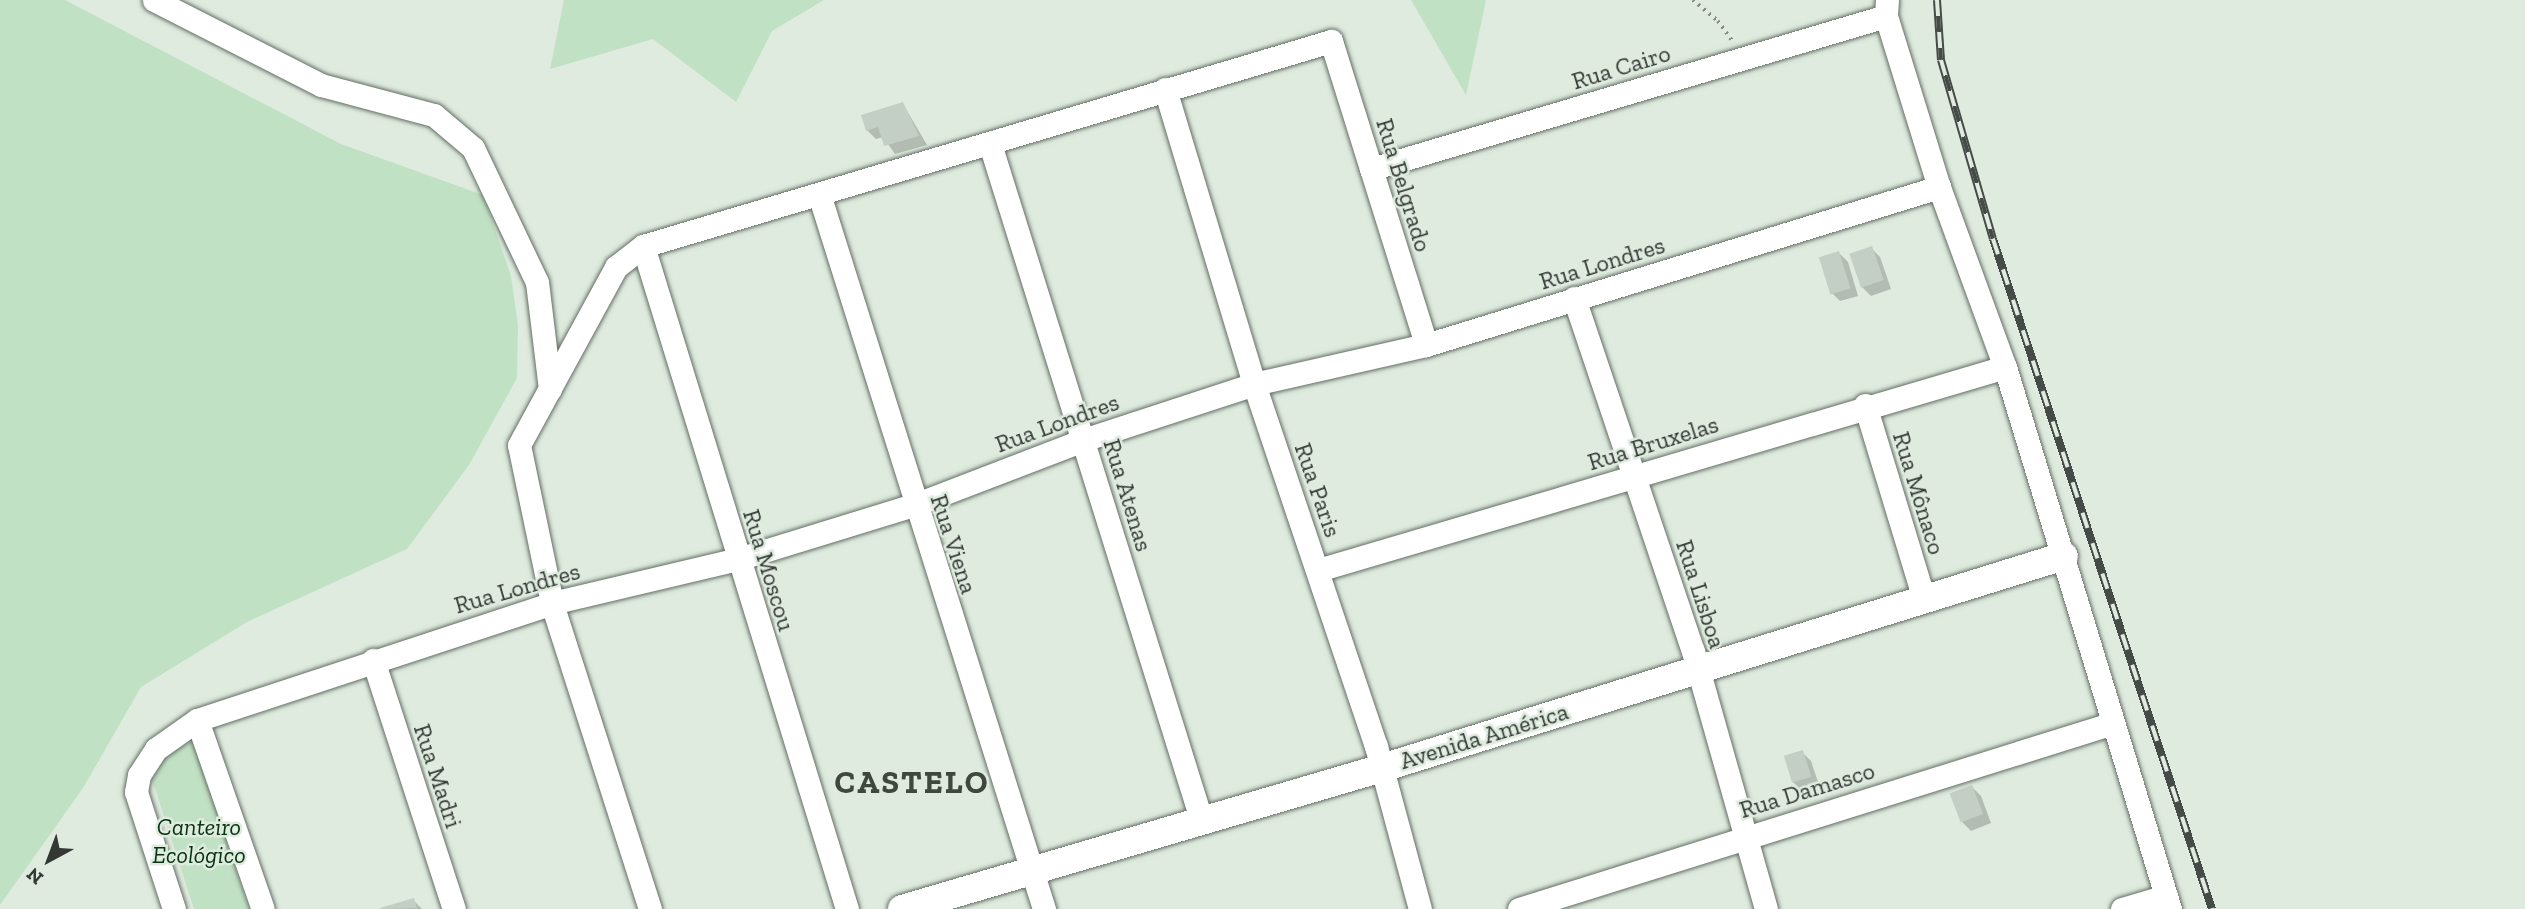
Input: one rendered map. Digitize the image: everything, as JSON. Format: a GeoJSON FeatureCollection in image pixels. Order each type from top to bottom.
{"type":"FeatureCollection","features":[{"type":"Feature","properties":{"kind":"street"},"geometry":{"type":"LineString","coordinates":[[154,0],[321,85],[434,115],[473,148],[537,282],[550,389]]}},
{"type":"Feature","properties":{"kind":"street"},"geometry":{"type":"LineString","coordinates":[[1887,8],[1939,187],[2005,367],[2064,556],[2110,724],[2168,902],[2122,909]]}},
{"type":"Feature","properties":{"kind":"street","name":"Rua Cairo"},"geometry":{"type":"LineString","coordinates":[[1371,169],[1744,58],[1887,8]]}},
{"type":"Feature","properties":{"kind":"street","name":"Rua Belgrado"},"geometry":{"type":"LineString","coordinates":[[1165,89],[1331,41],[1426,345]]}},
{"type":"Feature","properties":{"kind":"street"},"geometry":{"type":"LineString","coordinates":[[650,909],[552,603],[519,445],[616,267],[643,246],[990,144],[1165,89]]}},
{"type":"Feature","properties":{"kind":"street","name":"Rua Paris"},"geometry":{"type":"LineString","coordinates":[[1165,89],[1254,383],[1382,768],[1420,909]]}},
{"type":"Feature","properties":{"kind":"street","name":"Rua Atenas"},"geometry":{"type":"LineString","coordinates":[[990,144],[1202,822]]}},
{"type":"Feature","properties":{"kind":"street","name":"Rua Londres"},"geometry":{"type":"LineString","coordinates":[[174,909],[136,792],[139,775],[156,750],[197,720],[552,603],[738,559],[914,505],[1083,440],[1254,383],[1426,345],[1939,187]]}},
{"type":"Feature","properties":{"kind":"street","name":"Rua Viena"},"geometry":{"type":"LineString","coordinates":[[819,194],[914,505],[1044,909]]}},
{"type":"Feature","properties":{"kind":"street","name":"Rua Moscou"},"geometry":{"type":"LineString","coordinates":[[643,246],[847,909]]}},
{"type":"Feature","properties":{"kind":"street","name":"Rua Lisboa"},"geometry":{"type":"LineString","coordinates":[[1574,298],[1698,669],[1766,909]]}},
{"type":"Feature","properties":{"kind":"street","name":"Rua Bruxelas"},"geometry":{"type":"LineString","coordinates":[[1318,570],[1636,477],[1865,405],[2005,367]]}},
{"type":"Feature","properties":{"kind":"street","name":"Rua Mônaco"},"geometry":{"type":"LineString","coordinates":[[1865,405],[1923,596]]}},
{"type":"Feature","properties":{"kind":"street","name":"Avenida América"},"geometry":{"type":"LineString","coordinates":[[902,909],[1382,768],[1923,596],[2064,556]]}},
{"type":"Feature","properties":{"kind":"street","name":"Rua Madri"},"geometry":{"type":"LineString","coordinates":[[373,660],[454,909]]}},
{"type":"Feature","properties":{"kind":"street"},"geometry":{"type":"LineString","coordinates":[[197,720],[263,909]]}},
{"type":"Feature","properties":{"kind":"street","name":"Rua Damasco"},"geometry":{"type":"LineString","coordinates":[[1520,909],[2110,724]]}},
{"type":"Feature","properties":{"kind":"path"},"geometry":{"type":"LineString","coordinates":[[1693,0],[1718,21],[1744,58]]}},
{"type":"Feature","properties":{"kind":"green space"},"geometry":{"type":"Polygon","coordinates":[[[0,0],[65,0],[341,144],[483,195],[511,276],[518,325],[517,378],[469,465],[407,549],[247,622],[141,687],[83,788],[0,905],[0,0]]]}},
{"type":"Feature","properties":{"kind":"green space"},"geometry":{"type":"Polygon","coordinates":[[[564,0],[824,0],[772,31],[736,102],[653,39],[550,69],[564,0]]]}},
{"type":"Feature","properties":{"kind":"green space"},"geometry":{"type":"Polygon","coordinates":[[[1411,0],[1486,0],[1466,95],[1411,0]]]}},
{"type":"Feature","properties":{"kind":"green space","name":"Canteiro Ecológico"},"geometry":{"type":"Polygon","coordinates":[[[193,741],[249,909],[194,909],[150,773],[165,755],[193,741]]]}},
{"type":"Feature","properties":{"kind":"building"},"geometry":{"type":"Polygon","coordinates":[[[903,102],[919,136],[884,146],[878,127],[866,131],[861,115],[903,102]]]}},
{"type":"Feature","properties":{"kind":"building"},"geometry":{"type":"Polygon","coordinates":[[[1872,246],[1884,280],[1861,288],[1849,254],[1872,246]]]}},
{"type":"Feature","properties":{"kind":"building"},"geometry":{"type":"Polygon","coordinates":[[[1839,251],[1850,288],[1830,294],[1819,257],[1839,251]]]}},
{"type":"Feature","properties":{"kind":"building"},"geometry":{"type":"Polygon","coordinates":[[[1803,750],[1811,777],[1792,783],[1784,756],[1803,750]]]}},
{"type":"Feature","properties":{"kind":"building"},"geometry":{"type":"Polygon","coordinates":[[[1972,785],[1983,814],[1961,823],[1950,794],[1972,785]]]}},
{"type":"Feature","properties":{"kind":"building"},"geometry":{"type":"Polygon","coordinates":[[[414,898],[417,908],[380,909],[380,908],[414,898]]]}},
{"type":"Feature","properties":{"kind":"railway"},"geometry":{"type":"LineString","coordinates":[[1937,0],[1941,60],[1993,239],[2212,909]]}},
{"type":"Feature","properties":{"kind":"district","name":"CASTELO"},"geometry":{"type":"Point","coordinates":[912,782]}}]}
